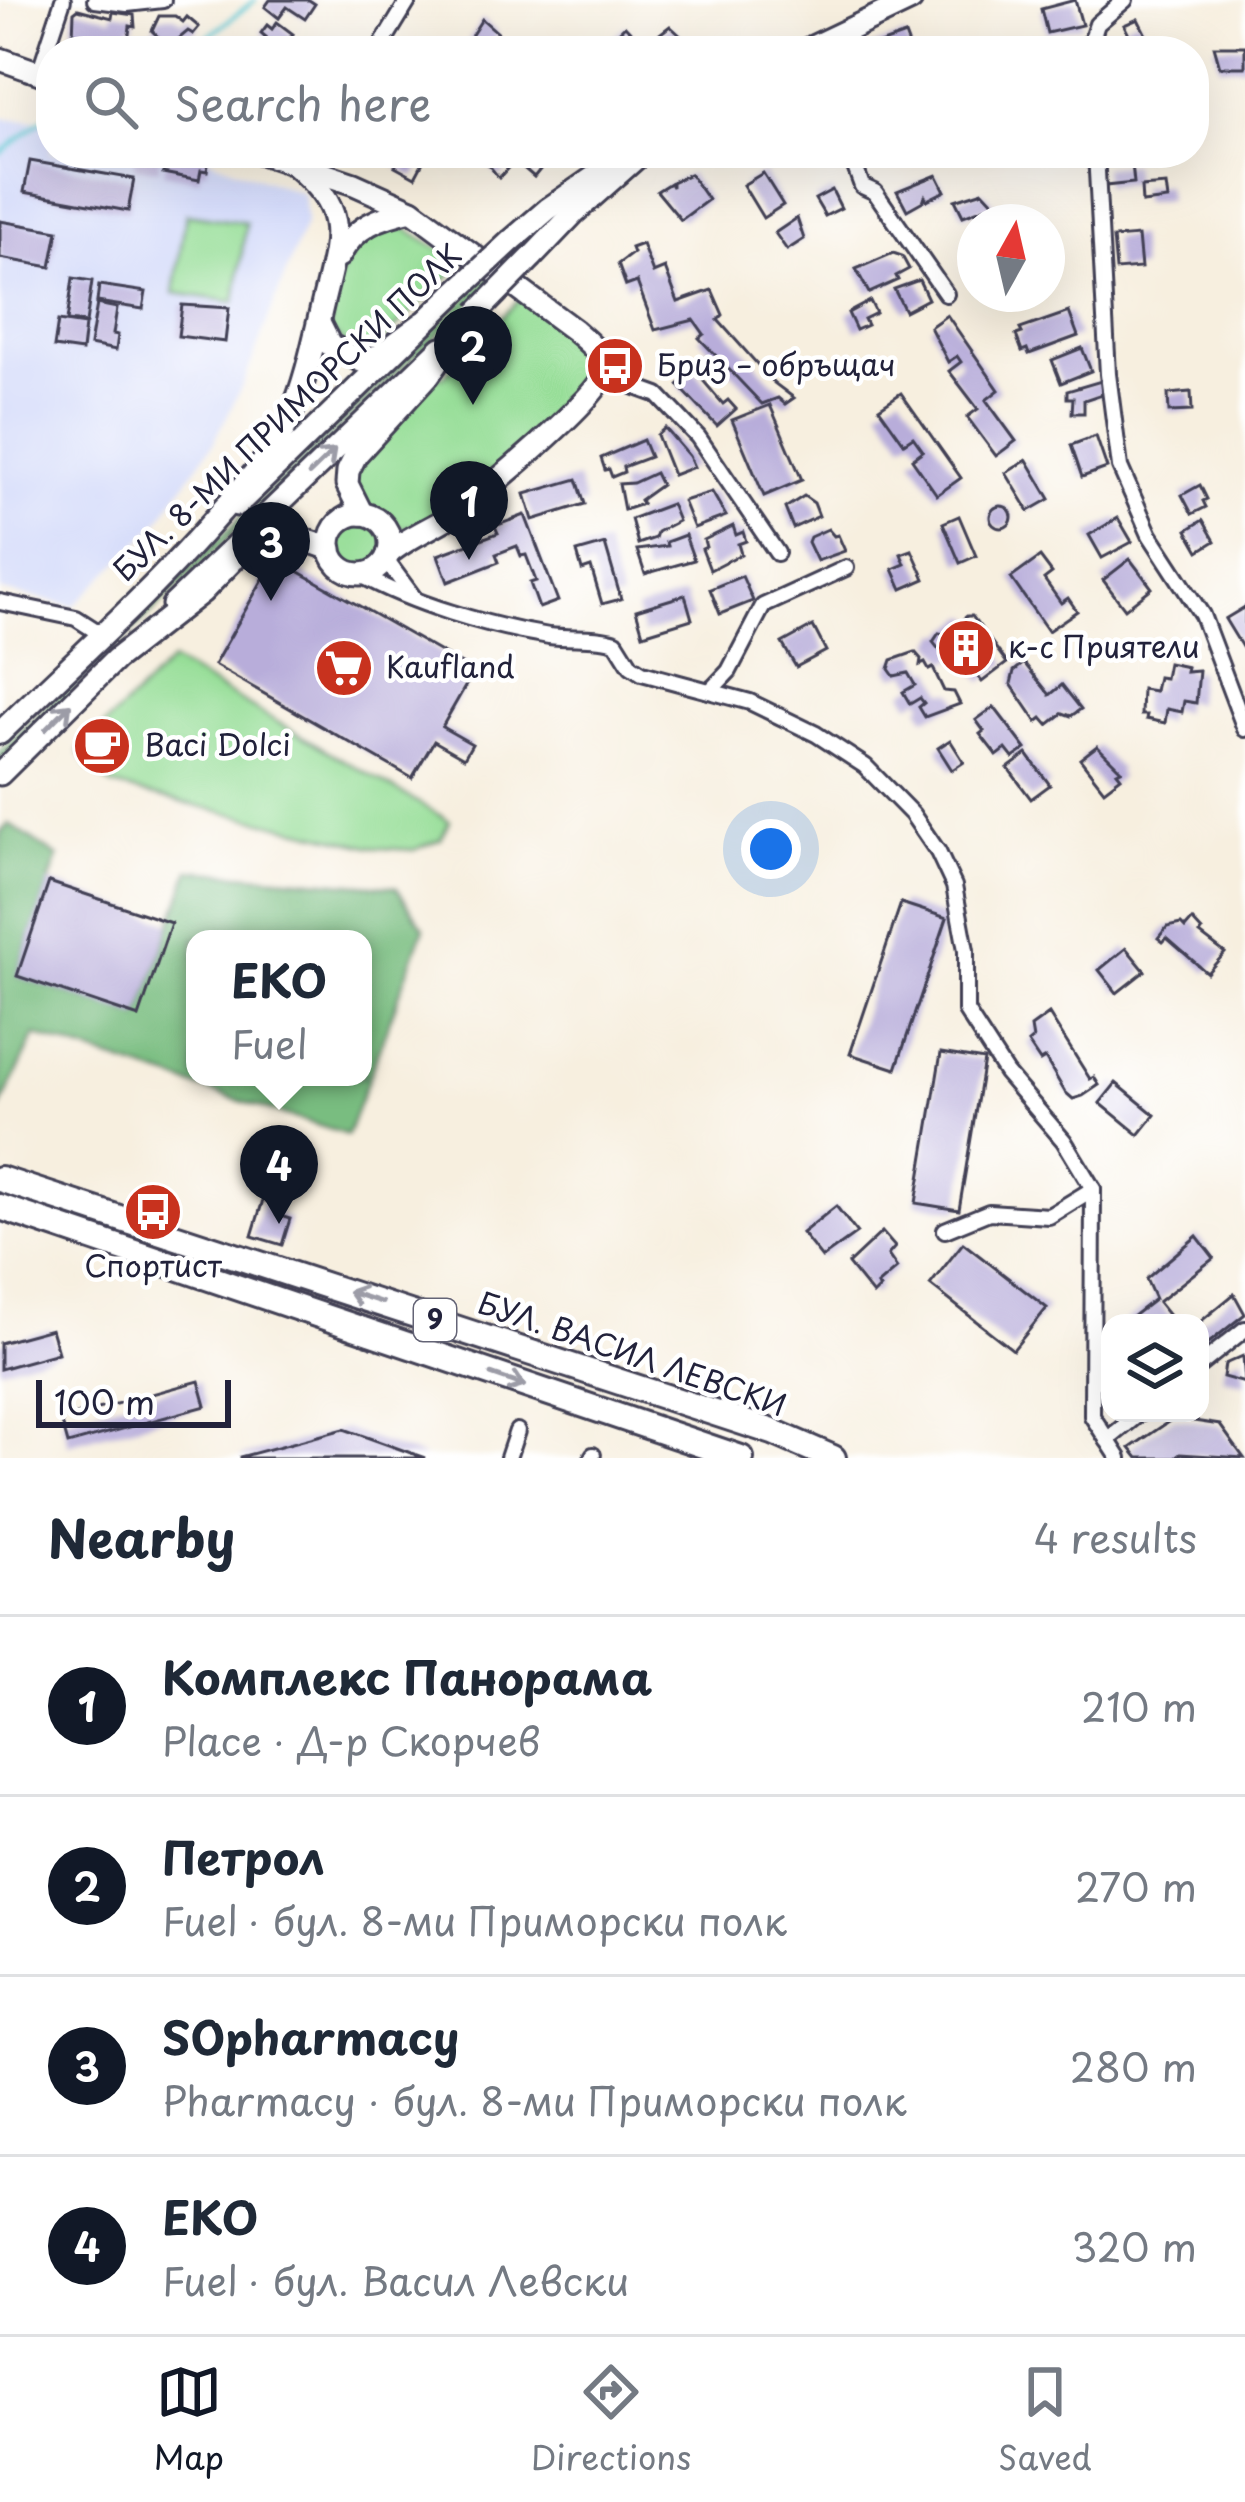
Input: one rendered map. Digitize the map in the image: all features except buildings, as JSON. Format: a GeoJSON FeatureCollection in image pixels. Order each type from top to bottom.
{"type":"FeatureCollection","features":[{"type":"Feature","properties":{"kind":"highway","name":"БУЛ. ВАСИЛ ЛЕВСКИ"},"geometry":{"type":"LineString","coordinates":[[0,1179],[775,1425],[833,1458]]}},
{"type":"Feature","properties":{"kind":"highway"},"geometry":{"type":"LineString","coordinates":[[64,1227],[76,1228],[84,1222],[83,1208],[73,1202]]}},
{"type":"Feature","properties":{"kind":"highway","name":"БУЛ. ВАСИЛ ЛЕВСКИ"},"geometry":{"type":"LineString","coordinates":[[0,1207],[741,1458]]}},
{"type":"Feature","properties":{"kind":"highway"},"geometry":{"type":"LineString","coordinates":[[416,1347],[430,1346],[436,1339],[436,1327],[429,1318]]}},
{"type":"Feature","properties":{"kind":"main road"},"geometry":{"type":"LineString","coordinates":[[837,36],[911,0]]}},
{"type":"Feature","properties":{"kind":"main road"},"geometry":{"type":"LineString","coordinates":[[0,59],[36,72]]}},
{"type":"Feature","properties":{"kind":"main road"},"geometry":{"type":"LineString","coordinates":[[297,168],[323,191],[345,235]]}},
{"type":"Feature","properties":{"kind":"main road"},"geometry":{"type":"LineString","coordinates":[[305,168],[412,210],[574,330],[601,356],[603,375],[574,410],[490,487],[456,513],[431,524],[376,569],[358,574],[340,566],[331,549],[336,526],[362,514]]}},
{"type":"Feature","properties":{"kind":"main road","name":"БУЛ. 8-МИ ПРИМОРСКИ ПОЛК"},"geometry":{"type":"LineString","coordinates":[[0,733],[273,473],[423,322],[548,209],[610,168]]}},
{"type":"Feature","properties":{"kind":"main road","name":"БУЛ. 8-МИ ПРИМОРСКИ ПОЛК"},"geometry":{"type":"LineString","coordinates":[[0,774],[625,168]]}},
{"type":"Feature","properties":{"kind":"main road"},"geometry":{"type":"LineString","coordinates":[[188,550],[264,462],[282,431],[303,380],[330,273],[361,187]]}},
{"type":"Feature","properties":{"kind":"main road"},"geometry":{"type":"LineString","coordinates":[[345,235],[381,217],[412,210]]}},
{"type":"Feature","properties":{"kind":"main road"},"geometry":{"type":"LineString","coordinates":[[431,524],[399,530],[383,525],[362,514],[346,484],[356,455],[399,411],[470,321]]}},
{"type":"Feature","properties":{"kind":"main road"},"geometry":{"type":"LineString","coordinates":[[319,323],[330,344],[361,361],[380,355],[423,322]]}},
{"type":"Feature","properties":{"kind":"main road"},"geometry":{"type":"LineString","coordinates":[[383,525],[389,539],[387,557]]}},
{"type":"Feature","properties":{"kind":"main road"},"geometry":{"type":"LineString","coordinates":[[116,659],[262,538],[291,535],[331,549]]}},
{"type":"Feature","properties":{"kind":"street"},"geometry":{"type":"LineString","coordinates":[[54,36],[62,0]]}},
{"type":"Feature","properties":{"kind":"street"},"geometry":{"type":"LineString","coordinates":[[95,0],[127,4],[163,0]]}},
{"type":"Feature","properties":{"kind":"street"},"geometry":{"type":"LineString","coordinates":[[387,36],[409,0]]}},
{"type":"Feature","properties":{"kind":"street"},"geometry":{"type":"LineString","coordinates":[[1093,36],[1097,24],[1125,0]]}},
{"type":"Feature","properties":{"kind":"street"},"geometry":{"type":"LineString","coordinates":[[855,168],[862,187],[874,192],[946,294]]}},
{"type":"Feature","properties":{"kind":"street"},"geometry":{"type":"LineString","coordinates":[[1097,168],[1108,374],[1120,467],[1150,535],[1202,615],[1245,730]]}},
{"type":"Feature","properties":{"kind":"street"},"geometry":{"type":"LineString","coordinates":[[603,375],[658,395],[698,437],[777,553]]}},
{"type":"Feature","properties":{"kind":"street"},"geometry":{"type":"LineString","coordinates":[[387,557],[414,598]]}},
{"type":"Feature","properties":{"kind":"street"},"geometry":{"type":"LineString","coordinates":[[710,691],[729,671],[763,606],[846,568]]}},
{"type":"Feature","properties":{"kind":"street"},"geometry":{"type":"LineString","coordinates":[[358,574],[401,597],[551,636],[616,642],[631,666],[642,673],[750,702],[816,734],[865,766],[912,814],[954,886],[966,950],[966,1011],[1006,1073],[1064,1142],[1093,1189],[1092,1416],[1119,1458]]}},
{"type":"Feature","properties":{"kind":"street"},"geometry":{"type":"LineString","coordinates":[[0,602],[76,618],[101,634]]}},
{"type":"Feature","properties":{"kind":"street"},"geometry":{"type":"LineString","coordinates":[[945,1231],[989,1212],[1048,1216],[1093,1189]]}},
{"type":"Feature","properties":{"kind":"street"},"geometry":{"type":"LineString","coordinates":[[1209,1358],[1245,1329]]}},
{"type":"Feature","properties":{"kind":"street"},"geometry":{"type":"LineString","coordinates":[[1107,1440],[1129,1422]]}},
{"type":"Feature","properties":{"kind":"street"},"geometry":{"type":"LineString","coordinates":[[508,1458],[517,1432]]}},
{"type":"Feature","properties":{"kind":"shaded area"},"geometry":{"type":"Polygon","coordinates":[[[0,118],[36,120],[36,168],[234,168],[303,194],[306,221],[244,382],[214,442],[154,528],[74,606],[0,591],[0,118]]]}},
{"type":"Feature","properties":{"kind":"green space"},"geometry":{"type":"Polygon","coordinates":[[[186,214],[246,223],[235,302],[174,293],[186,214]]]}},
{"type":"Feature","properties":{"kind":"green space"},"geometry":{"type":"Polygon","coordinates":[[[379,223],[400,225],[463,263],[368,355],[357,355],[330,330],[333,298],[349,257],[379,223]]]}},
{"type":"Feature","properties":{"kind":"green space"},"geometry":{"type":"Polygon","coordinates":[[[541,233],[546,235],[396,373],[0,761],[0,752],[483,283],[541,233]]]}},
{"type":"Feature","properties":{"kind":"green space"},"geometry":{"type":"Polygon","coordinates":[[[526,293],[574,330],[603,375],[502,474],[440,516],[411,527],[385,526],[388,547],[380,565],[368,573],[346,570],[331,549],[338,525],[361,513],[348,471],[428,376],[443,377],[526,293]]]}},
{"type":"Feature","properties":{"kind":"green space"},"geometry":{"type":"Polygon","coordinates":[[[171,661],[450,821],[441,839],[414,850],[377,848],[113,786],[89,768],[79,751],[171,661]]]}},
{"type":"Feature","properties":{"kind":"green space"},"geometry":{"type":"Polygon","coordinates":[[[9,824],[58,857],[17,976],[139,1017],[190,870],[396,887],[424,928],[372,1068],[372,930],[186,930],[186,1083],[35,1035],[0,1109],[0,833],[9,824]]]}},
{"type":"Feature","properties":{"kind":"green space"},"geometry":{"type":"Polygon","coordinates":[[[194,1086],[365,1086],[347,1135],[194,1086]]]}},
{"type":"Feature","properties":{"kind":"waterway"},"geometry":{"type":"LineString","coordinates":[[209,36],[255,0]]}},
{"type":"Feature","properties":{"kind":"waterway"},"geometry":{"type":"LineString","coordinates":[[0,154],[36,125]]}},
{"type":"Feature","properties":{"kind":"place","name":"Бриз – обръщач"},"geometry":{"type":"Point","coordinates":[615,366]}},
{"type":"Feature","properties":{"kind":"place","name":"Петрол"},"geometry":{"type":"Point","coordinates":[473,405]}},
{"type":"Feature","properties":{"kind":"place","name":"Комплекс Панорама"},"geometry":{"type":"Point","coordinates":[469,560]}},
{"type":"Feature","properties":{"kind":"place","name":"SOpharmacy"},"geometry":{"type":"Point","coordinates":[271,601]}},
{"type":"Feature","properties":{"kind":"place","name":"к-с Приятели"},"geometry":{"type":"Point","coordinates":[966,648]}},
{"type":"Feature","properties":{"kind":"place","name":"Kaufland"},"geometry":{"type":"Point","coordinates":[344,668]}},
{"type":"Feature","properties":{"kind":"place","name":"Baci Dolci"},"geometry":{"type":"Point","coordinates":[102,746]}},
{"type":"Feature","properties":{"kind":"place","name":"Спортист"},"geometry":{"type":"Point","coordinates":[153,1212]}},
{"type":"Feature","properties":{"kind":"place","name":"EKO"},"geometry":{"type":"Point","coordinates":[279,1224]}}]}
